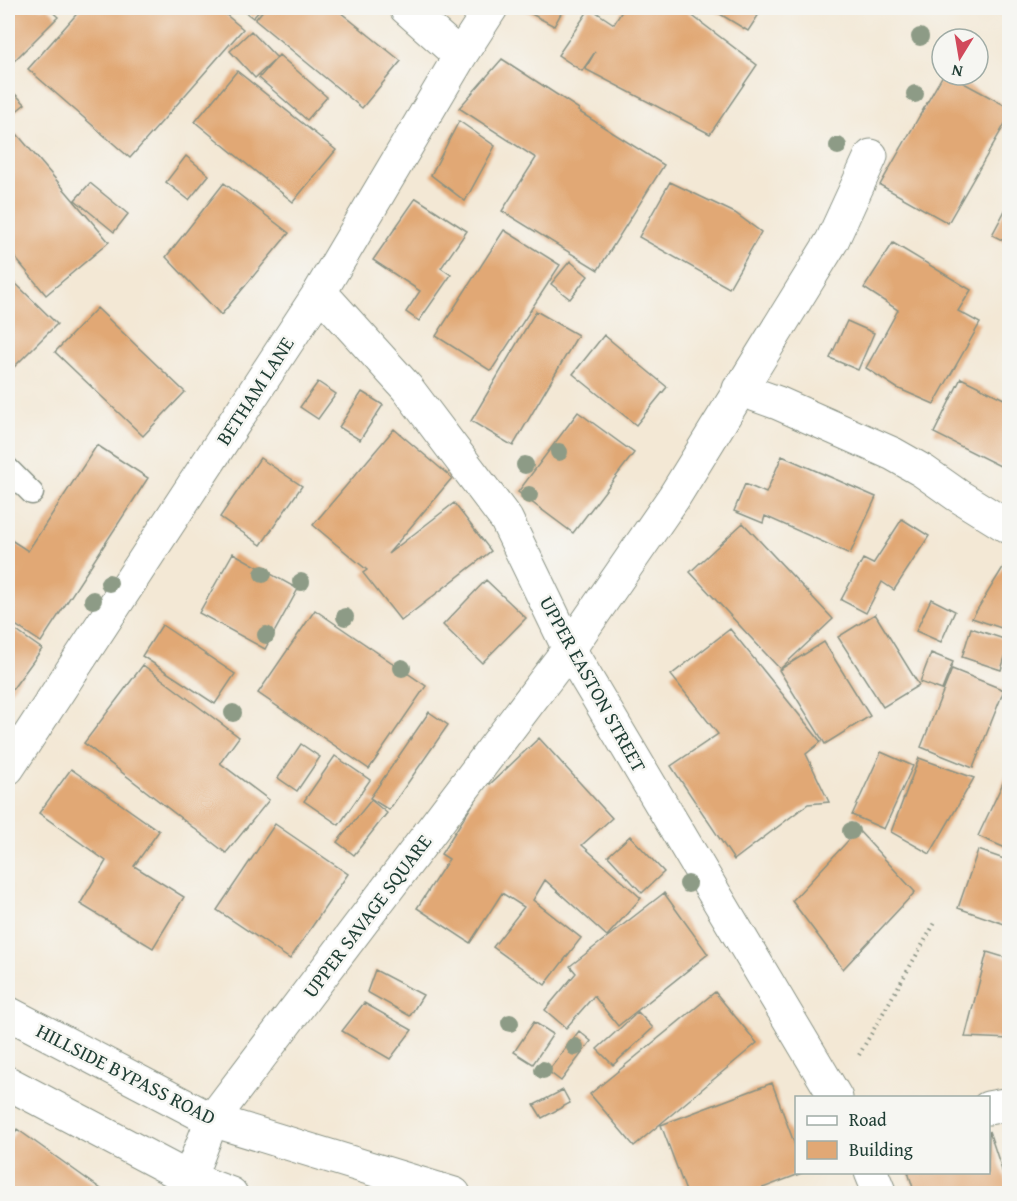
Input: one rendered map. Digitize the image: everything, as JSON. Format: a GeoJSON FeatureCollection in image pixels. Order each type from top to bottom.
{"type":"FeatureCollection","features":[{"type":"Feature","properties":{"kind":"street"},"geometry":{"type":"LineString","coordinates":[[406,8],[460,56]]}},
{"type":"Feature","properties":{"kind":"street","name":"BETHAM LANE"},"geometry":{"type":"LineString","coordinates":[[8,768],[320,292],[491,8]]}},
{"type":"Feature","properties":{"kind":"street","name":"UPPER SAVAGE SQUARE"},"geometry":{"type":"LineString","coordinates":[[185,1186],[212,1120],[569,649],[674,497],[832,241],[871,156]]}},
{"type":"Feature","properties":{"kind":"street","name":"UPPER EASTON STREET"},"geometry":{"type":"LineString","coordinates":[[320,292],[407,388],[506,519],[569,649],[835,1096]]}},
{"type":"Feature","properties":{"kind":"street"},"geometry":{"type":"LineString","coordinates":[[739,389],[778,403],[893,453],[1010,528]]}},
{"type":"Feature","properties":{"kind":"street","name":"HILLSIDE BYPASS ROAD"},"geometry":{"type":"LineString","coordinates":[[8,1013],[212,1120],[454,1194]]}},
{"type":"Feature","properties":{"kind":"street"},"geometry":{"type":"LineString","coordinates":[[8,1083],[185,1186],[231,1194]]}},
{"type":"Feature","properties":{"kind":"street"},"geometry":{"type":"LineString","coordinates":[[990,1108],[1010,1104]]}},
{"type":"Feature","properties":{"kind":"street"},"geometry":{"type":"LineString","coordinates":[[871,1174],[880,1194]]}},
{"type":"Feature","properties":{"kind":"lane"},"geometry":{"type":"LineString","coordinates":[[8,469],[32,493]]}},
{"type":"Feature","properties":{"kind":"path"},"geometry":{"type":"LineString","coordinates":[[837,1096],[936,921]]}},
{"type":"Feature","properties":{"kind":"building"},"geometry":{"type":"Polygon","coordinates":[[[8,8],[48,8],[58,17],[11,64],[8,61],[8,8]]]}},
{"type":"Feature","properties":{"kind":"building"},"geometry":{"type":"Polygon","coordinates":[[[82,8],[218,8],[243,29],[130,158],[28,69],[82,8]]]}},
{"type":"Feature","properties":{"kind":"building"},"geometry":{"type":"Polygon","coordinates":[[[240,8],[262,8],[253,18],[240,8]]]}},
{"type":"Feature","properties":{"kind":"building"},"geometry":{"type":"Polygon","coordinates":[[[265,8],[335,8],[401,61],[362,108],[255,20],[265,8]]]}},
{"type":"Feature","properties":{"kind":"building"},"geometry":{"type":"Polygon","coordinates":[[[526,8],[564,8],[554,26],[524,10],[526,8]]]}},
{"type":"Feature","properties":{"kind":"building"},"geometry":{"type":"Polygon","coordinates":[[[590,8],[614,24],[624,8],[682,8],[757,65],[710,134],[585,69],[595,52],[582,71],[558,55],[590,8]]]}},
{"type":"Feature","properties":{"kind":"building"},"geometry":{"type":"Polygon","coordinates":[[[710,8],[748,8],[759,14],[748,31],[710,8]]]}},
{"type":"Feature","properties":{"kind":"building"},"geometry":{"type":"Polygon","coordinates":[[[251,31],[277,58],[255,78],[230,51],[251,31]]]}},
{"type":"Feature","properties":{"kind":"building"},"geometry":{"type":"Polygon","coordinates":[[[279,55],[327,97],[307,120],[259,78],[279,55]]]}},
{"type":"Feature","properties":{"kind":"building"},"geometry":{"type":"Polygon","coordinates":[[[502,59],[579,109],[578,111],[664,165],[598,270],[502,211],[536,158],[459,108],[502,59]]]}},
{"type":"Feature","properties":{"kind":"building"},"geometry":{"type":"Polygon","coordinates":[[[237,71],[336,150],[293,202],[195,122],[237,71]]]}},
{"type":"Feature","properties":{"kind":"building"},"geometry":{"type":"Polygon","coordinates":[[[8,87],[25,104],[8,118],[8,87]]]}},
{"type":"Feature","properties":{"kind":"building"},"geometry":{"type":"Polygon","coordinates":[[[936,87],[971,87],[1010,108],[1010,115],[948,223],[880,185],[936,87]]]}},
{"type":"Feature","properties":{"kind":"building"},"geometry":{"type":"Polygon","coordinates":[[[459,121],[495,146],[465,201],[431,175],[459,121]]]}},
{"type":"Feature","properties":{"kind":"building"},"geometry":{"type":"Polygon","coordinates":[[[17,134],[109,242],[46,295],[8,249],[8,142],[17,134]]]}},
{"type":"Feature","properties":{"kind":"building"},"geometry":{"type":"Polygon","coordinates":[[[186,156],[209,175],[189,200],[166,182],[186,156]]]}},
{"type":"Feature","properties":{"kind":"building"},"geometry":{"type":"Polygon","coordinates":[[[670,182],[735,213],[761,232],[729,288],[639,237],[670,182]]]}},
{"type":"Feature","properties":{"kind":"building"},"geometry":{"type":"Polygon","coordinates":[[[90,183],[128,214],[114,232],[75,200],[90,183]]]}},
{"type":"Feature","properties":{"kind":"building"},"geometry":{"type":"Polygon","coordinates":[[[224,183],[289,233],[221,315],[166,257],[224,183]]]}},
{"type":"Feature","properties":{"kind":"building"},"geometry":{"type":"Polygon","coordinates":[[[416,198],[467,231],[441,268],[451,275],[419,321],[406,312],[420,291],[373,260],[416,198]]]}},
{"type":"Feature","properties":{"kind":"building"},"geometry":{"type":"Polygon","coordinates":[[[1010,201],[1010,244],[992,235],[1010,201]]]}},
{"type":"Feature","properties":{"kind":"building"},"geometry":{"type":"Polygon","coordinates":[[[504,230],[560,265],[491,371],[436,336],[504,230]]]}},
{"type":"Feature","properties":{"kind":"building"},"geometry":{"type":"Polygon","coordinates":[[[893,243],[971,290],[958,311],[980,323],[934,404],[897,388],[866,368],[898,310],[864,288],[893,243]]]}},
{"type":"Feature","properties":{"kind":"building"},"geometry":{"type":"Polygon","coordinates":[[[570,261],[588,276],[570,299],[551,284],[570,261]]]}},
{"type":"Feature","properties":{"kind":"building"},"geometry":{"type":"Polygon","coordinates":[[[8,276],[57,324],[8,373],[8,276]]]}},
{"type":"Feature","properties":{"kind":"building"},"geometry":{"type":"Polygon","coordinates":[[[97,308],[185,392],[143,436],[55,352],[97,308]]]}},
{"type":"Feature","properties":{"kind":"building"},"geometry":{"type":"Polygon","coordinates":[[[536,311],[578,335],[513,446],[471,421],[536,311]]]}},
{"type":"Feature","properties":{"kind":"building"},"geometry":{"type":"Polygon","coordinates":[[[847,321],[874,333],[858,370],[830,358],[847,321]]]}},
{"type":"Feature","properties":{"kind":"building"},"geometry":{"type":"Polygon","coordinates":[[[604,335],[667,387],[636,425],[573,374],[604,335]]]}},
{"type":"Feature","properties":{"kind":"building"},"geometry":{"type":"Polygon","coordinates":[[[961,378],[1010,402],[1010,471],[934,433],[961,378]]]}},
{"type":"Feature","properties":{"kind":"building"},"geometry":{"type":"Polygon","coordinates":[[[318,382],[336,394],[318,419],[300,407],[318,382]]]}},
{"type":"Feature","properties":{"kind":"building"},"geometry":{"type":"Polygon","coordinates":[[[362,392],[383,405],[360,440],[339,427],[362,392]]]}},
{"type":"Feature","properties":{"kind":"building"},"geometry":{"type":"Polygon","coordinates":[[[578,412],[634,453],[573,533],[518,492],[578,412]]]}},
{"type":"Feature","properties":{"kind":"building"},"geometry":{"type":"Polygon","coordinates":[[[394,429],[452,478],[388,554],[454,503],[491,551],[401,621],[363,573],[367,570],[313,525],[394,429]]]}},
{"type":"Feature","properties":{"kind":"building"},"geometry":{"type":"Polygon","coordinates":[[[97,445],[148,478],[41,642],[8,620],[8,538],[28,551],[97,445]]]}},
{"type":"Feature","properties":{"kind":"building"},"geometry":{"type":"Polygon","coordinates":[[[782,456],[876,497],[850,554],[765,516],[763,523],[734,511],[745,484],[766,493],[782,456]]]}},
{"type":"Feature","properties":{"kind":"building"},"geometry":{"type":"Polygon","coordinates":[[[260,458],[302,486],[261,545],[220,517],[260,458]]]}},
{"type":"Feature","properties":{"kind":"building"},"geometry":{"type":"Polygon","coordinates":[[[902,519],[929,536],[894,590],[882,582],[866,613],[841,600],[863,559],[873,564],[902,519]]]}},
{"type":"Feature","properties":{"kind":"building"},"geometry":{"type":"Polygon","coordinates":[[[743,523],[833,619],[780,669],[690,572],[743,523]]]}},
{"type":"Feature","properties":{"kind":"building"},"geometry":{"type":"Polygon","coordinates":[[[233,553],[298,589],[265,649],[199,613],[233,553]]]}},
{"type":"Feature","properties":{"kind":"building"},"geometry":{"type":"Polygon","coordinates":[[[1010,556],[1010,631],[972,618],[1010,556]]]}},
{"type":"Feature","properties":{"kind":"building"},"geometry":{"type":"Polygon","coordinates":[[[486,580],[526,618],[482,663],[443,625],[486,580]]]}},
{"type":"Feature","properties":{"kind":"building"},"geometry":{"type":"Polygon","coordinates":[[[931,599],[955,611],[941,642],[916,631],[931,599]]]}},
{"type":"Feature","properties":{"kind":"building"},"geometry":{"type":"Polygon","coordinates":[[[315,610],[426,686],[369,769],[258,693],[315,610]]]}},
{"type":"Feature","properties":{"kind":"building"},"geometry":{"type":"Polygon","coordinates":[[[875,614],[919,685],[883,707],[838,637],[875,614]]]}},
{"type":"Feature","properties":{"kind":"building"},"geometry":{"type":"Polygon","coordinates":[[[8,625],[42,649],[9,694],[8,693],[8,625]]]}},
{"type":"Feature","properties":{"kind":"building"},"geometry":{"type":"Polygon","coordinates":[[[162,625],[235,674],[215,704],[142,656],[162,625]]]}},
{"type":"Feature","properties":{"kind":"building"},"geometry":{"type":"Polygon","coordinates":[[[971,628],[1010,641],[1001,670],[962,657],[971,628]]]}},
{"type":"Feature","properties":{"kind":"building"},"geometry":{"type":"Polygon","coordinates":[[[730,629],[821,742],[806,754],[829,802],[808,804],[734,860],[671,766],[718,734],[671,675],[730,629]]]}},
{"type":"Feature","properties":{"kind":"building"},"geometry":{"type":"Polygon","coordinates":[[[824,642],[870,716],[825,744],[779,670],[824,642]]]}},
{"type":"Feature","properties":{"kind":"building"},"geometry":{"type":"Polygon","coordinates":[[[931,653],[953,662],[942,690],[920,682],[931,653]]]}},
{"type":"Feature","properties":{"kind":"building"},"geometry":{"type":"Polygon","coordinates":[[[143,665],[239,737],[220,763],[269,800],[226,853],[84,743],[143,665]]]}},
{"type":"Feature","properties":{"kind":"building"},"geometry":{"type":"Polygon","coordinates":[[[952,669],[1004,690],[973,768],[921,747],[952,669]]]}},
{"type":"Feature","properties":{"kind":"building"},"geometry":{"type":"Polygon","coordinates":[[[429,712],[448,725],[389,810],[370,798],[429,712]]]}},
{"type":"Feature","properties":{"kind":"building"},"geometry":{"type":"Polygon","coordinates":[[[539,738],[612,818],[582,845],[641,898],[607,936],[545,880],[533,900],[581,938],[545,985],[493,947],[524,907],[502,893],[470,943],[417,908],[449,859],[441,854],[487,782],[490,784],[539,738]]]}},
{"type":"Feature","properties":{"kind":"building"},"geometry":{"type":"Polygon","coordinates":[[[301,744],[320,757],[297,791],[278,778],[301,744]]]}},
{"type":"Feature","properties":{"kind":"building"},"geometry":{"type":"Polygon","coordinates":[[[881,752],[913,766],[884,829],[852,815],[881,752]]]}},
{"type":"Feature","properties":{"kind":"building"},"geometry":{"type":"Polygon","coordinates":[[[335,756],[370,780],[339,825],[304,801],[335,756]]]}},
{"type":"Feature","properties":{"kind":"building"},"geometry":{"type":"Polygon","coordinates":[[[919,758],[974,778],[930,854],[891,832],[919,758]]]}},
{"type":"Feature","properties":{"kind":"building"},"geometry":{"type":"Polygon","coordinates":[[[1010,768],[1010,850],[978,836],[1010,768]]]}},
{"type":"Feature","properties":{"kind":"building"},"geometry":{"type":"Polygon","coordinates":[[[71,769],[159,831],[134,866],[184,897],[153,948],[80,904],[106,861],[39,813],[71,769]]]}},
{"type":"Feature","properties":{"kind":"building"},"geometry":{"type":"Polygon","coordinates":[[[371,800],[387,813],[354,855],[337,842],[371,800]]]}},
{"type":"Feature","properties":{"kind":"building"},"geometry":{"type":"Polygon","coordinates":[[[275,824],[348,874],[290,959],[217,910],[275,824]]]}},
{"type":"Feature","properties":{"kind":"building"},"geometry":{"type":"Polygon","coordinates":[[[858,830],[915,892],[843,969],[792,901],[858,830]]]}},
{"type":"Feature","properties":{"kind":"building"},"geometry":{"type":"Polygon","coordinates":[[[630,836],[664,872],[642,893],[608,856],[630,836]]]}},
{"type":"Feature","properties":{"kind":"building"},"geometry":{"type":"Polygon","coordinates":[[[978,850],[1010,861],[1010,926],[958,908],[978,850]]]}},
{"type":"Feature","properties":{"kind":"building"},"geometry":{"type":"Polygon","coordinates":[[[664,893],[708,954],[618,1026],[594,996],[566,1028],[545,1010],[576,973],[570,966],[664,893]]]}},
{"type":"Feature","properties":{"kind":"building"},"geometry":{"type":"Polygon","coordinates":[[[987,952],[1010,959],[1010,1039],[965,1037],[987,952]]]}},
{"type":"Feature","properties":{"kind":"building"},"geometry":{"type":"Polygon","coordinates":[[[375,970],[423,995],[410,1016],[367,992],[375,970]]]}},
{"type":"Feature","properties":{"kind":"building"},"geometry":{"type":"Polygon","coordinates":[[[715,992],[757,1043],[634,1146],[590,1094],[715,992]]]}},
{"type":"Feature","properties":{"kind":"building"},"geometry":{"type":"Polygon","coordinates":[[[364,1003],[412,1030],[390,1059],[342,1031],[364,1003]]]}},
{"type":"Feature","properties":{"kind":"building"},"geometry":{"type":"Polygon","coordinates":[[[638,1012],[653,1028],[613,1065],[597,1049],[638,1012]]]}},
{"type":"Feature","properties":{"kind":"building"},"geometry":{"type":"Polygon","coordinates":[[[534,1022],[553,1034],[533,1064],[514,1052],[534,1022]]]}},
{"type":"Feature","properties":{"kind":"building"},"geometry":{"type":"Polygon","coordinates":[[[579,1031],[591,1041],[561,1081],[548,1071],[579,1031]]]}},
{"type":"Feature","properties":{"kind":"building"},"geometry":{"type":"Polygon","coordinates":[[[772,1083],[795,1145],[795,1174],[799,1174],[747,1194],[687,1194],[661,1125],[772,1083]]]}},
{"type":"Feature","properties":{"kind":"building"},"geometry":{"type":"Polygon","coordinates":[[[563,1090],[570,1103],[542,1118],[534,1105],[563,1090]]]}},
{"type":"Feature","properties":{"kind":"building"},"geometry":{"type":"Polygon","coordinates":[[[17,1129],[108,1194],[8,1194],[8,1143],[17,1129]]]}},
{"type":"Feature","properties":{"kind":"building"},"geometry":{"type":"Polygon","coordinates":[[[990,1134],[1010,1194],[915,1194],[909,1174],[990,1174],[990,1134]]]}}]}
